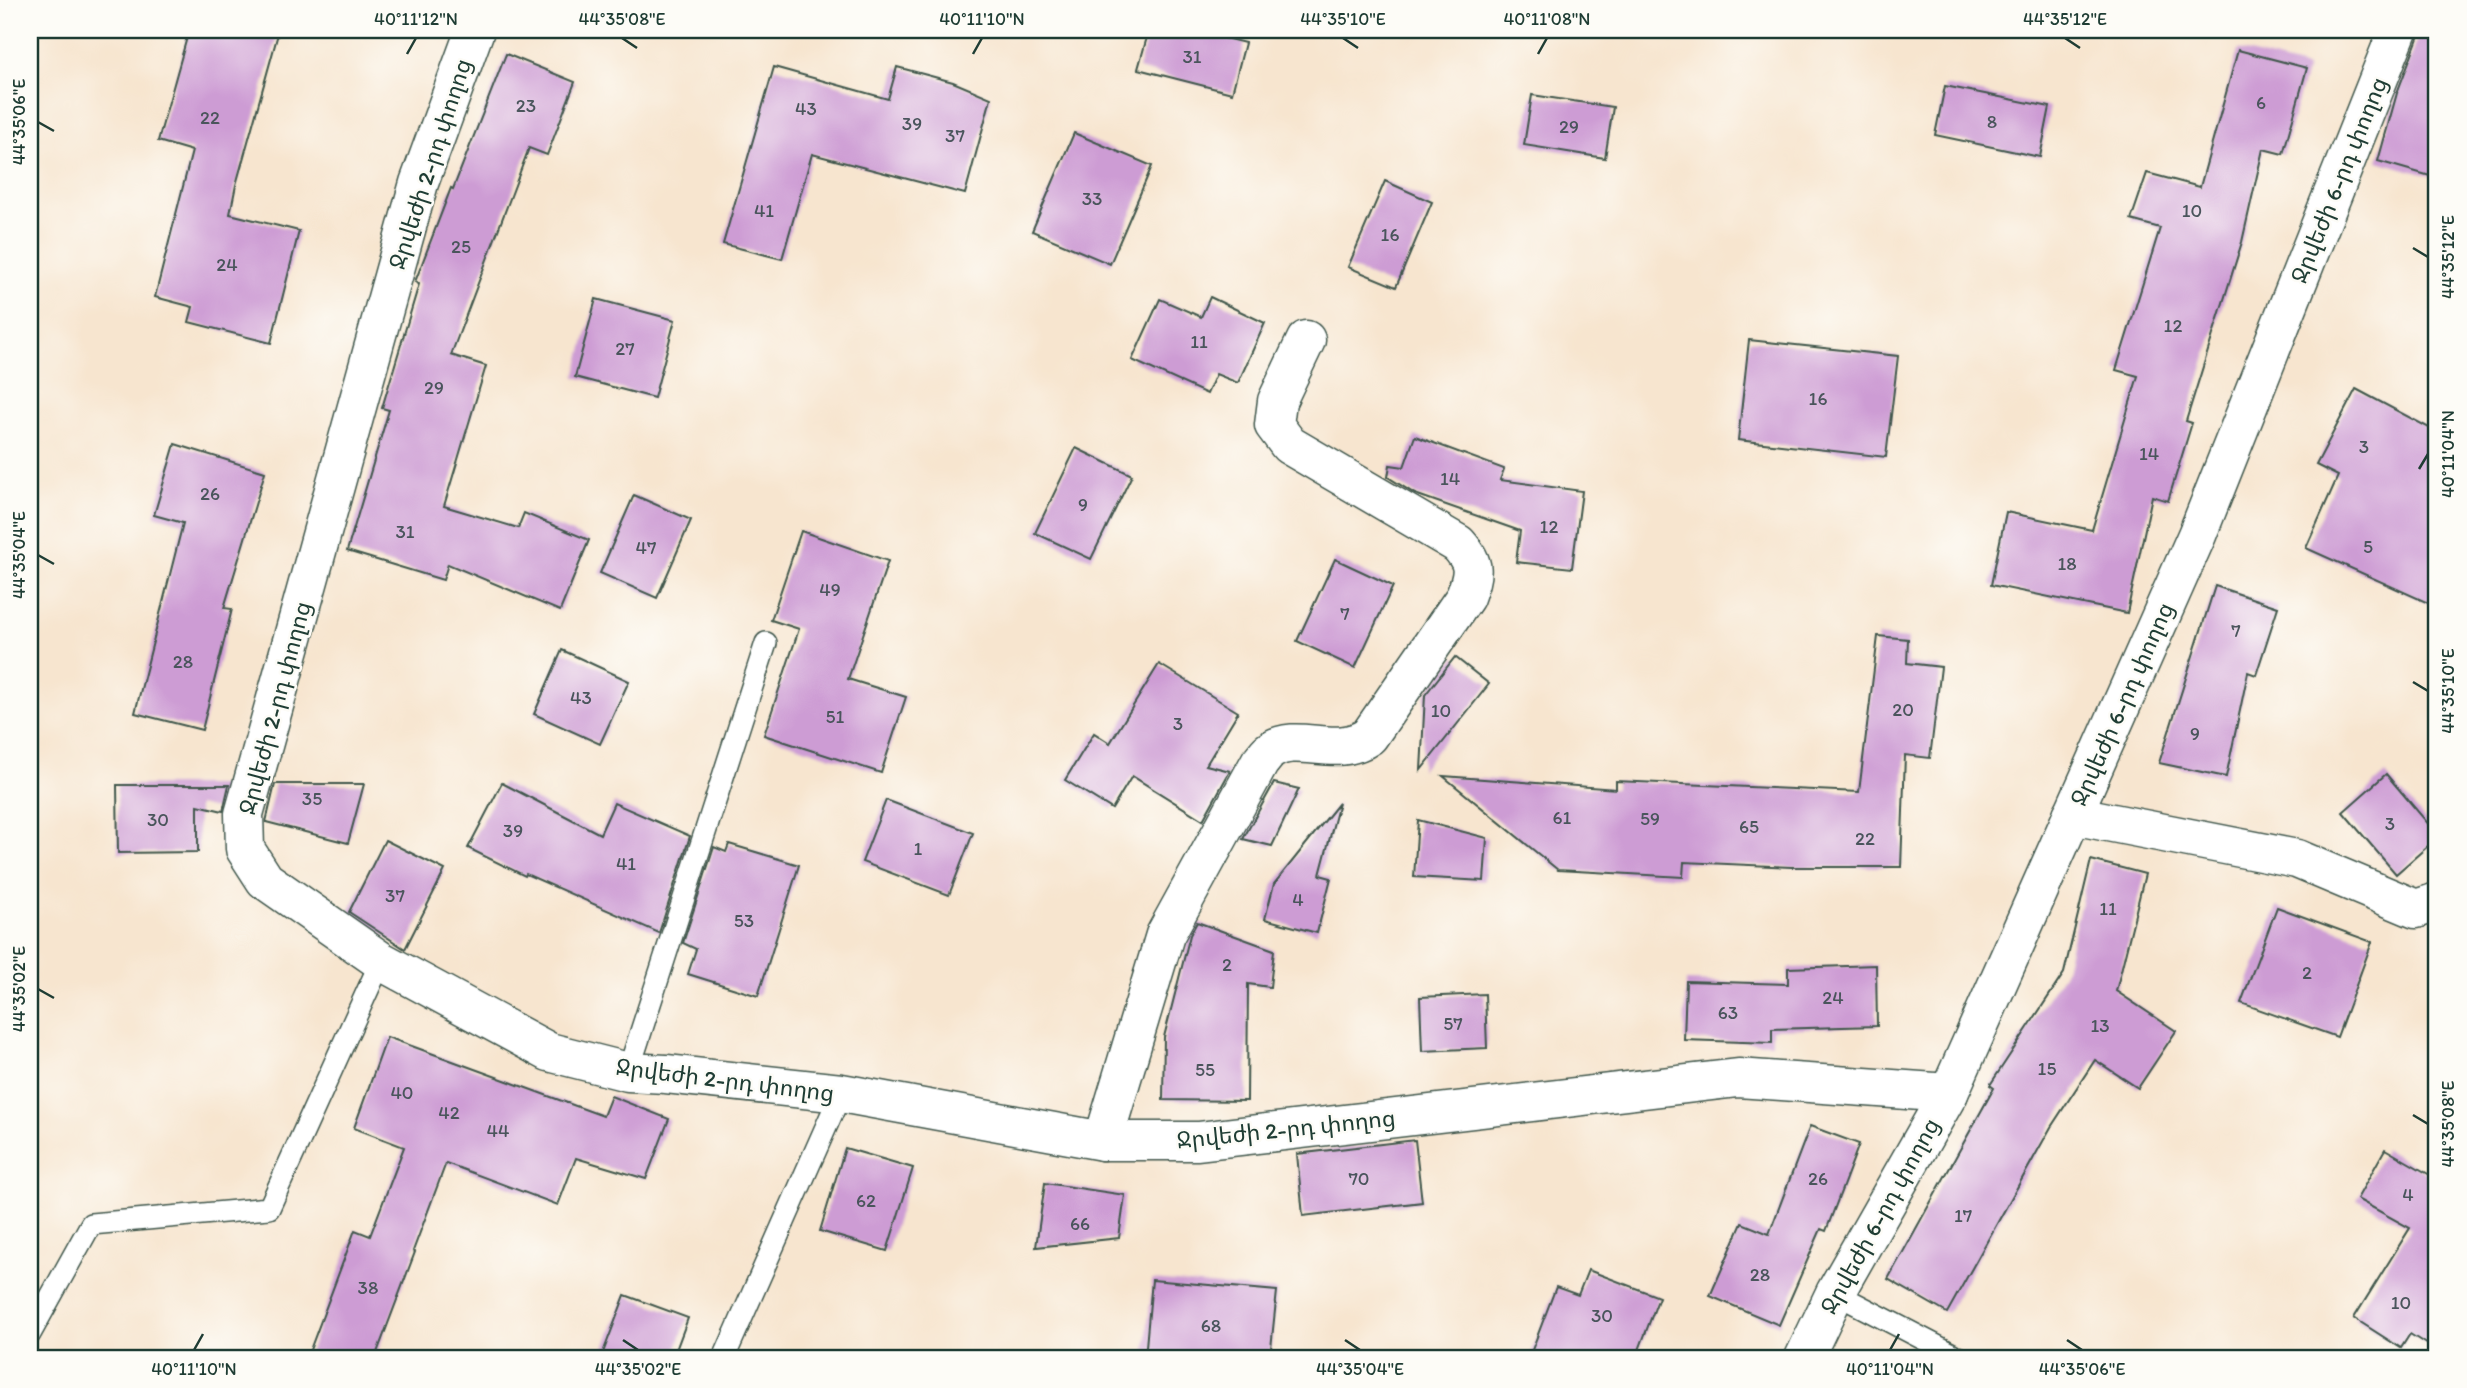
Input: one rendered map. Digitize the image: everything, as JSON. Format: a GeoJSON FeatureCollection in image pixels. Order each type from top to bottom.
{"type":"FeatureCollection","features":[{"type":"Feature","properties":{"kind":"street","name":"Ջրվեժի 2-րդ փողոց"},"geometry":{"type":"LineString","coordinates":[[475,30],[419,183],[244,814],[245,849],[265,880],[381,961],[549,1052],[628,1072],[841,1093],[1103,1141],[1198,1141],[1738,1078],[1949,1093]]}},
{"type":"Feature","properties":{"kind":"street","name":"Ջրվեժի 6-րդ փողոց"},"geometry":{"type":"LineString","coordinates":[[1804,1358],[1835,1293],[1949,1093],[2197,534],[2398,30]]}},
{"type":"Feature","properties":{"kind":"street"},"geometry":{"type":"LineString","coordinates":[[1103,1141],[1165,935],[1260,762],[1271,750],[1287,744],[1347,747],[1358,744],[1369,736],[1465,597],[1471,579],[1470,557],[1458,544],[1289,445],[1274,425],[1277,401],[1306,340]]}},
{"type":"Feature","properties":{"kind":"street"},"geometry":{"type":"LineString","coordinates":[[2073,815],[2298,859],[2416,909],[2437,902]]}},
{"type":"Feature","properties":{"kind":"lane"},"geometry":{"type":"LineString","coordinates":[[628,1072],[766,643]]}},
{"type":"Feature","properties":{"kind":"lane"},"geometry":{"type":"LineString","coordinates":[[30,1334],[90,1224],[269,1209],[381,961]]}},
{"type":"Feature","properties":{"kind":"lane"},"geometry":{"type":"LineString","coordinates":[[724,1358],[841,1093]]}},
{"type":"Feature","properties":{"kind":"lane"},"geometry":{"type":"LineString","coordinates":[[1835,1293],[1960,1358]]}},
{"type":"Feature","properties":{"kind":"building"},"geometry":{"type":"Polygon","coordinates":[[[189,30],[279,30],[230,214],[299,231],[271,343],[189,322],[193,307],[155,297],[192,151],[158,141],[189,30]]]}},
{"type":"Feature","properties":{"kind":"building"},"geometry":{"type":"Polygon","coordinates":[[[1149,30],[1192,30],[1245,43],[1232,93],[1138,69],[1149,30]]]}},
{"type":"Feature","properties":{"kind":"building"},"geometry":{"type":"Polygon","coordinates":[[[2419,30],[2437,30],[2437,178],[2378,161],[2397,93],[2419,30]]]}},
{"type":"Feature","properties":{"kind":"building"},"geometry":{"type":"Polygon","coordinates":[[[2238,50],[2307,68],[2283,154],[2263,149],[2242,242],[2186,421],[2192,423],[2168,501],[2152,496],[2127,613],[1991,585],[2006,512],[2092,530],[2138,376],[2116,370],[2160,228],[2131,220],[2147,173],[2200,187],[2238,50]]]}},
{"type":"Feature","properties":{"kind":"building"},"geometry":{"type":"Polygon","coordinates":[[[506,54],[575,82],[547,155],[529,148],[451,355],[486,366],[444,506],[518,528],[524,513],[589,540],[560,611],[448,564],[443,580],[347,551],[389,410],[382,408],[419,284],[415,282],[506,54]]]}},
{"type":"Feature","properties":{"kind":"building"},"geometry":{"type":"Polygon","coordinates":[[[774,67],[888,99],[897,67],[953,82],[991,98],[965,194],[812,154],[782,259],[723,244],[774,67]]]}},
{"type":"Feature","properties":{"kind":"building"},"geometry":{"type":"Polygon","coordinates":[[[1945,86],[2050,107],[2040,157],[1935,135],[1945,86]]]}},
{"type":"Feature","properties":{"kind":"building"},"geometry":{"type":"Polygon","coordinates":[[[1532,95],[1613,107],[1605,158],[1524,145],[1532,95]]]}},
{"type":"Feature","properties":{"kind":"building"},"geometry":{"type":"Polygon","coordinates":[[[1074,133],[1152,166],[1110,264],[1032,231],[1074,133]]]}},
{"type":"Feature","properties":{"kind":"building"},"geometry":{"type":"Polygon","coordinates":[[[1385,181],[1432,202],[1396,287],[1348,267],[1385,181]]]}},
{"type":"Feature","properties":{"kind":"building"},"geometry":{"type":"Polygon","coordinates":[[[1210,297],[1265,323],[1238,383],[1216,374],[1207,394],[1132,360],[1160,299],[1201,317],[1210,297]]]}},
{"type":"Feature","properties":{"kind":"building"},"geometry":{"type":"Polygon","coordinates":[[[596,299],[675,320],[654,398],[575,377],[596,299]]]}},
{"type":"Feature","properties":{"kind":"building"},"geometry":{"type":"Polygon","coordinates":[[[1749,340],[1898,356],[1886,457],[1738,440],[1749,340]]]}},
{"type":"Feature","properties":{"kind":"building"},"geometry":{"type":"Polygon","coordinates":[[[2356,389],[2437,432],[2437,607],[2306,548],[2338,476],[2316,465],[2356,389]]]}},
{"type":"Feature","properties":{"kind":"building"},"geometry":{"type":"Polygon","coordinates":[[[1415,436],[1504,469],[1500,480],[1582,491],[1572,568],[1516,562],[1520,531],[1415,494],[1388,477],[1390,465],[1404,467],[1415,436]]]}},
{"type":"Feature","properties":{"kind":"building"},"geometry":{"type":"Polygon","coordinates":[[[175,444],[265,472],[224,608],[232,609],[202,730],[135,713],[183,523],[154,515],[175,444]]]}},
{"type":"Feature","properties":{"kind":"building"},"geometry":{"type":"Polygon","coordinates":[[[1076,448],[1132,475],[1091,559],[1035,533],[1076,448]]]}},
{"type":"Feature","properties":{"kind":"building"},"geometry":{"type":"Polygon","coordinates":[[[634,495],[691,520],[657,598],[600,573],[634,495]]]}},
{"type":"Feature","properties":{"kind":"building"},"geometry":{"type":"Polygon","coordinates":[[[801,531],[888,561],[848,679],[906,697],[881,773],[764,735],[799,629],[771,620],[801,531]]]}},
{"type":"Feature","properties":{"kind":"building"},"geometry":{"type":"Polygon","coordinates":[[[1335,559],[1393,586],[1355,668],[1297,641],[1335,559]]]}},
{"type":"Feature","properties":{"kind":"building"},"geometry":{"type":"Polygon","coordinates":[[[2215,586],[2278,607],[2256,675],[2248,672],[2226,777],[2159,763],[2215,586]]]}},
{"type":"Feature","properties":{"kind":"building"},"geometry":{"type":"Polygon","coordinates":[[[1878,636],[1908,639],[1907,663],[1941,667],[1930,758],[1905,755],[1901,867],[1791,867],[1684,862],[1683,877],[1558,870],[1443,776],[1616,789],[1616,781],[1859,792],[1878,636]]]}},
{"type":"Feature","properties":{"kind":"building"},"geometry":{"type":"Polygon","coordinates":[[[562,650],[629,681],[600,744],[534,714],[562,650]]]}},
{"type":"Feature","properties":{"kind":"building"},"geometry":{"type":"Polygon","coordinates":[[[1455,657],[1489,684],[1421,770],[1425,695],[1455,657]]]}},
{"type":"Feature","properties":{"kind":"building"},"geometry":{"type":"Polygon","coordinates":[[[1159,664],[1238,712],[1206,765],[1230,771],[1203,820],[1132,776],[1112,809],[1065,780],[1094,733],[1110,743],[1159,664]]]}},
{"type":"Feature","properties":{"kind":"building"},"geometry":{"type":"Polygon","coordinates":[[[2386,774],[2437,834],[2437,838],[2396,874],[2343,812],[2386,774]]]}},
{"type":"Feature","properties":{"kind":"building"},"geometry":{"type":"Polygon","coordinates":[[[502,783],[600,834],[614,803],[690,836],[659,933],[526,874],[525,876],[468,848],[502,783]]]}},
{"type":"Feature","properties":{"kind":"building"},"geometry":{"type":"Polygon","coordinates":[[[1274,783],[1299,789],[1272,846],[1243,839],[1274,783]]]}},
{"type":"Feature","properties":{"kind":"building"},"geometry":{"type":"Polygon","coordinates":[[[275,784],[364,784],[348,843],[266,822],[275,784]]]}},
{"type":"Feature","properties":{"kind":"building"},"geometry":{"type":"Polygon","coordinates":[[[117,785],[229,785],[223,811],[198,805],[198,852],[118,853],[117,785]]]}},
{"type":"Feature","properties":{"kind":"building"},"geometry":{"type":"Polygon","coordinates":[[[886,800],[973,833],[949,895],[862,862],[886,800]]]}},
{"type":"Feature","properties":{"kind":"building"},"geometry":{"type":"Polygon","coordinates":[[[1339,803],[1320,875],[1331,878],[1317,933],[1265,919],[1274,884],[1339,803]]]}},
{"type":"Feature","properties":{"kind":"building"},"geometry":{"type":"Polygon","coordinates":[[[1418,820],[1487,838],[1484,881],[1414,877],[1418,820]]]}},
{"type":"Feature","properties":{"kind":"building"},"geometry":{"type":"Polygon","coordinates":[[[385,840],[445,870],[405,949],[349,912],[385,840]]]}},
{"type":"Feature","properties":{"kind":"building"},"geometry":{"type":"Polygon","coordinates":[[[729,844],[799,865],[758,996],[688,974],[696,949],[683,943],[714,847],[726,852],[729,844]]]}},
{"type":"Feature","properties":{"kind":"building"},"geometry":{"type":"Polygon","coordinates":[[[2091,860],[2145,874],[2116,991],[2176,1031],[2138,1088],[2095,1060],[2051,1127],[1947,1313],[1888,1279],[1994,1088],[1990,1085],[2064,973],[2091,860]]]}},
{"type":"Feature","properties":{"kind":"building"},"geometry":{"type":"Polygon","coordinates":[[[2277,907],[2372,942],[2337,1037],[2241,1003],[2277,907]]]}},
{"type":"Feature","properties":{"kind":"building"},"geometry":{"type":"Polygon","coordinates":[[[1197,922],[1274,950],[1270,987],[1248,984],[1247,1101],[1163,1100],[1164,1037],[1190,935],[1197,922]]]}},
{"type":"Feature","properties":{"kind":"building"},"geometry":{"type":"Polygon","coordinates":[[[1876,965],[1877,1026],[1772,1029],[1772,1043],[1684,1040],[1686,981],[1788,984],[1788,968],[1876,965]]]}},
{"type":"Feature","properties":{"kind":"building"},"geometry":{"type":"Polygon","coordinates":[[[1485,994],[1487,1048],[1422,1051],[1420,997],[1485,994]]]}},
{"type":"Feature","properties":{"kind":"building"},"geometry":{"type":"Polygon","coordinates":[[[387,1037],[603,1116],[611,1096],[669,1119],[646,1179],[576,1158],[558,1205],[446,1163],[375,1358],[307,1358],[355,1230],[370,1236],[404,1147],[354,1128],[387,1037]]]}},
{"type":"Feature","properties":{"kind":"building"},"geometry":{"type":"Polygon","coordinates":[[[1810,1126],[1859,1144],[1826,1231],[1821,1229],[1779,1325],[1710,1296],[1742,1223],[1769,1234],[1810,1126]]]}},
{"type":"Feature","properties":{"kind":"building"},"geometry":{"type":"Polygon","coordinates":[[[1415,1140],[1422,1202],[1303,1216],[1297,1154],[1415,1140]]]}},
{"type":"Feature","properties":{"kind":"building"},"geometry":{"type":"Polygon","coordinates":[[[845,1148],[913,1168],[887,1251],[820,1231],[845,1148]]]}},
{"type":"Feature","properties":{"kind":"building"},"geometry":{"type":"Polygon","coordinates":[[[2385,1149],[2437,1179],[2437,1351],[2410,1334],[2401,1348],[2354,1318],[2410,1228],[2357,1199],[2385,1149]]]}},
{"type":"Feature","properties":{"kind":"building"},"geometry":{"type":"Polygon","coordinates":[[[1045,1183],[1125,1195],[1119,1238],[1036,1247],[1045,1183]]]}},
{"type":"Feature","properties":{"kind":"building"},"geometry":{"type":"Polygon","coordinates":[[[1588,1270],[1659,1297],[1636,1358],[1529,1358],[1556,1287],[1578,1295],[1588,1270]]]}},
{"type":"Feature","properties":{"kind":"building"},"geometry":{"type":"Polygon","coordinates":[[[1152,1280],[1277,1291],[1270,1358],[1145,1358],[1152,1280]]]}},
{"type":"Feature","properties":{"kind":"building"},"geometry":{"type":"Polygon","coordinates":[[[625,1295],[688,1318],[673,1358],[601,1358],[625,1295]]]}}]}
